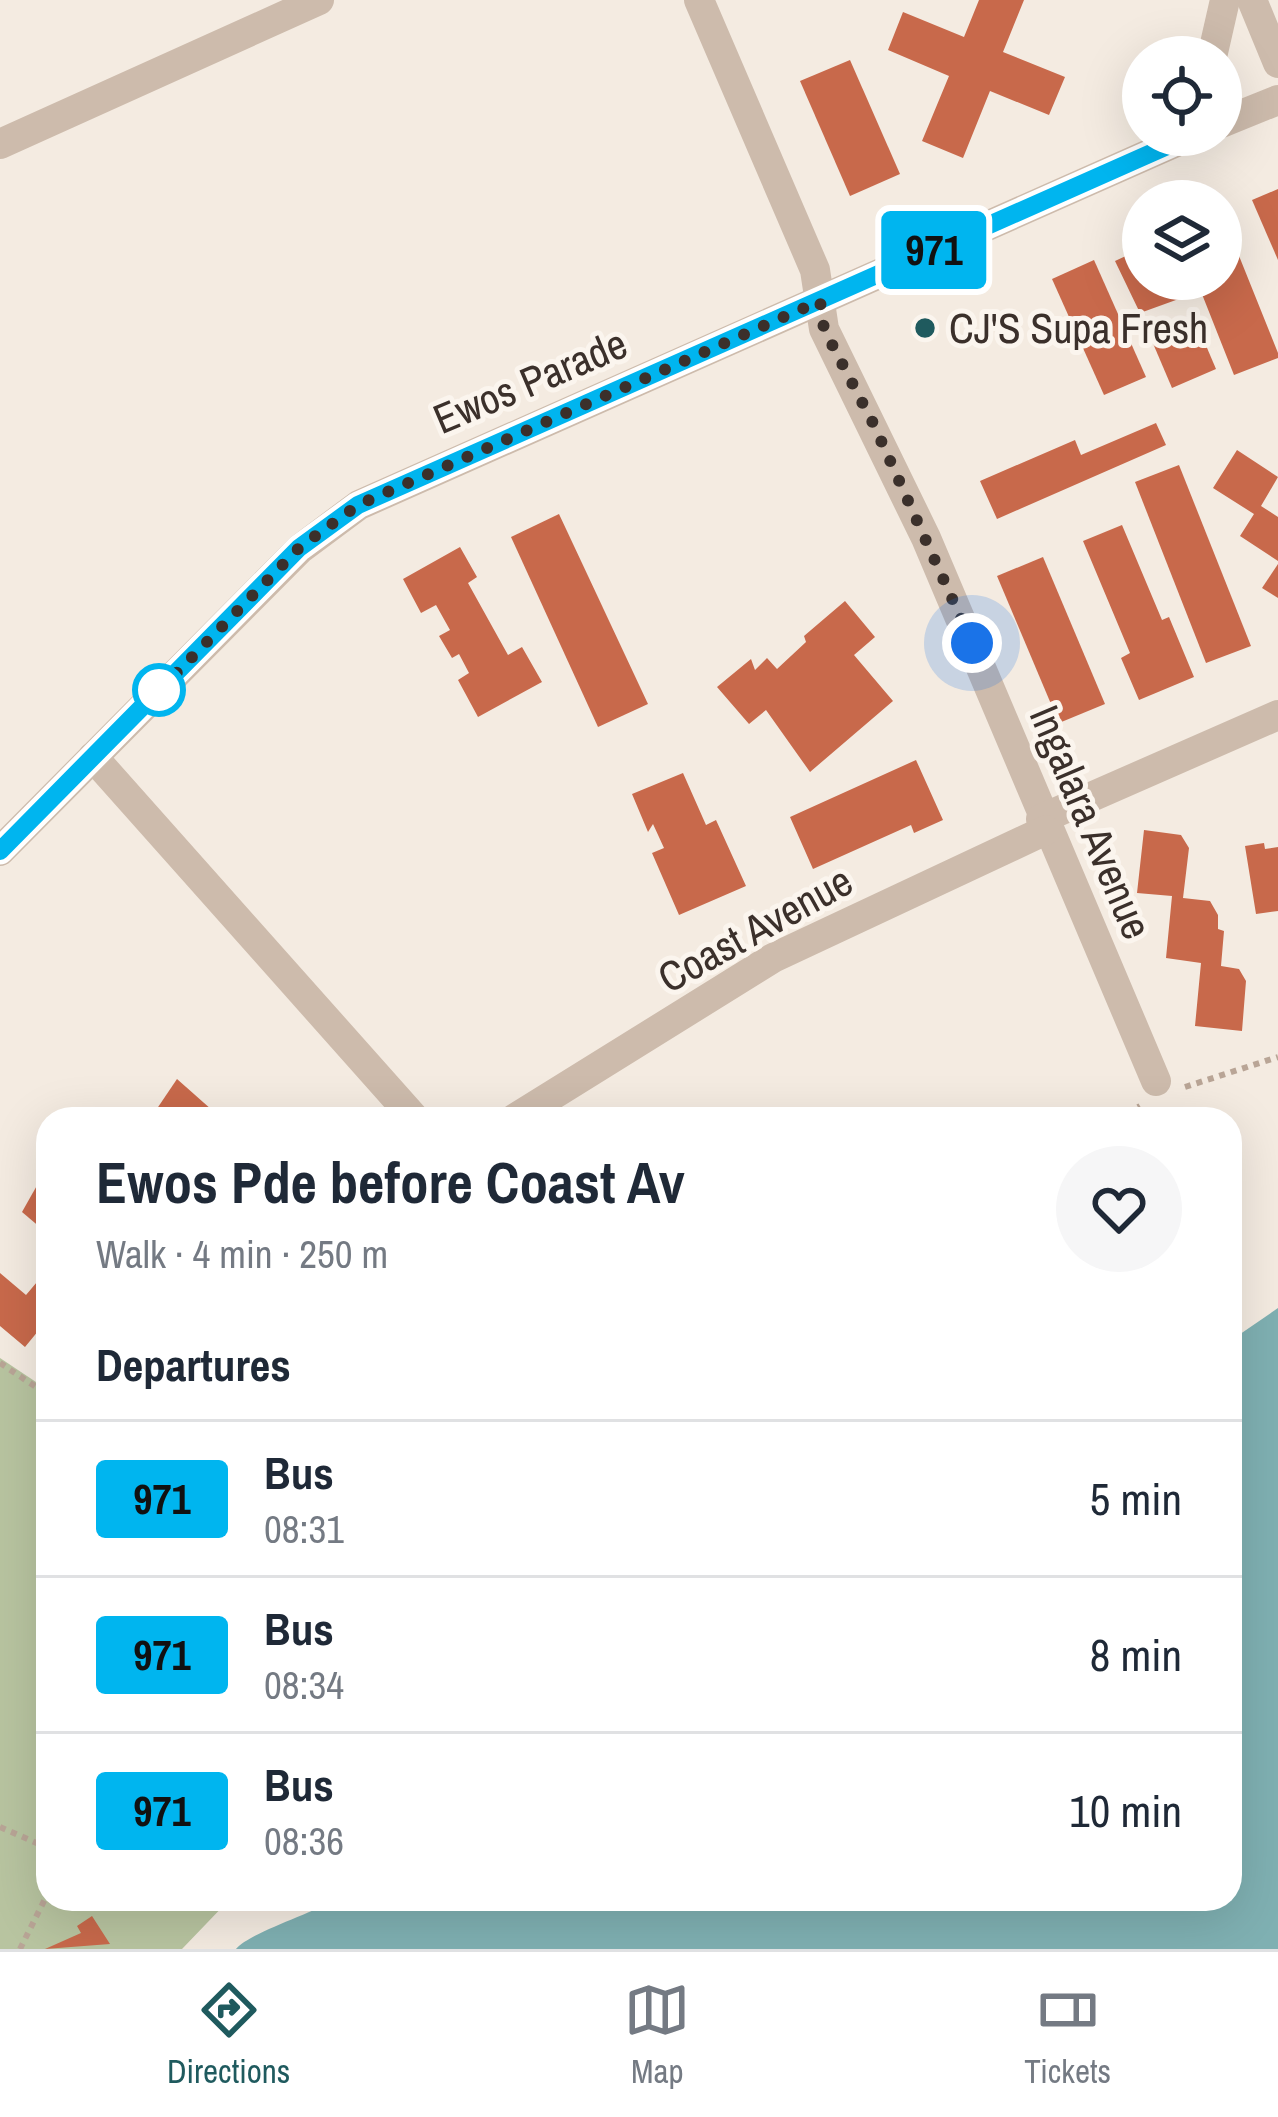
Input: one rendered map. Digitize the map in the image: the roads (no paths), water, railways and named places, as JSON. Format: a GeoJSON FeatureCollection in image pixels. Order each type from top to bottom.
{"type":"FeatureCollection","features":[{"type":"Feature","properties":{"kind":"street"},"geometry":{"type":"LineString","coordinates":[[0,144],[319,0]]}},
{"type":"Feature","properties":{"kind":"street","name":"Ingalara Avenue"},"geometry":{"type":"LineString","coordinates":[[699,0],[811,260],[824,329],[926,538],[1044,825],[1162,1090]]}},
{"type":"Feature","properties":{"kind":"street"},"geometry":{"type":"LineString","coordinates":[[1217,36],[1225,0]]}},
{"type":"Feature","properties":{"kind":"street"},"geometry":{"type":"LineString","coordinates":[[1252,0],[1278,63]]}},
{"type":"Feature","properties":{"kind":"street"},"geometry":{"type":"LineString","coordinates":[[1242,115],[1278,100]]}},
{"type":"Feature","properties":{"kind":"street","name":"Ewos Parade"},"geometry":{"type":"LineString","coordinates":[[0,851],[299,548],[358,505],[1134,156]]}},
{"type":"Feature","properties":{"kind":"street","name":"Coast Avenue"},"geometry":{"type":"LineString","coordinates":[[533,1107],[773,958],[1278,715]]}},
{"type":"Feature","properties":{"kind":"street"},"geometry":{"type":"LineString","coordinates":[[94,758],[404,1107]]}},
{"type":"Feature","properties":{"kind":"water"},"geometry":{"type":"Polygon","coordinates":[[[1278,1308],[1278,1949],[236,1949],[310,1911],[1242,1911],[1242,1333],[1278,1308]]]}},
{"type":"Feature","properties":{"kind":"place","name":"CJ'S Supa Fresh"},"geometry":{"type":"Point","coordinates":[925,328]}}]}
